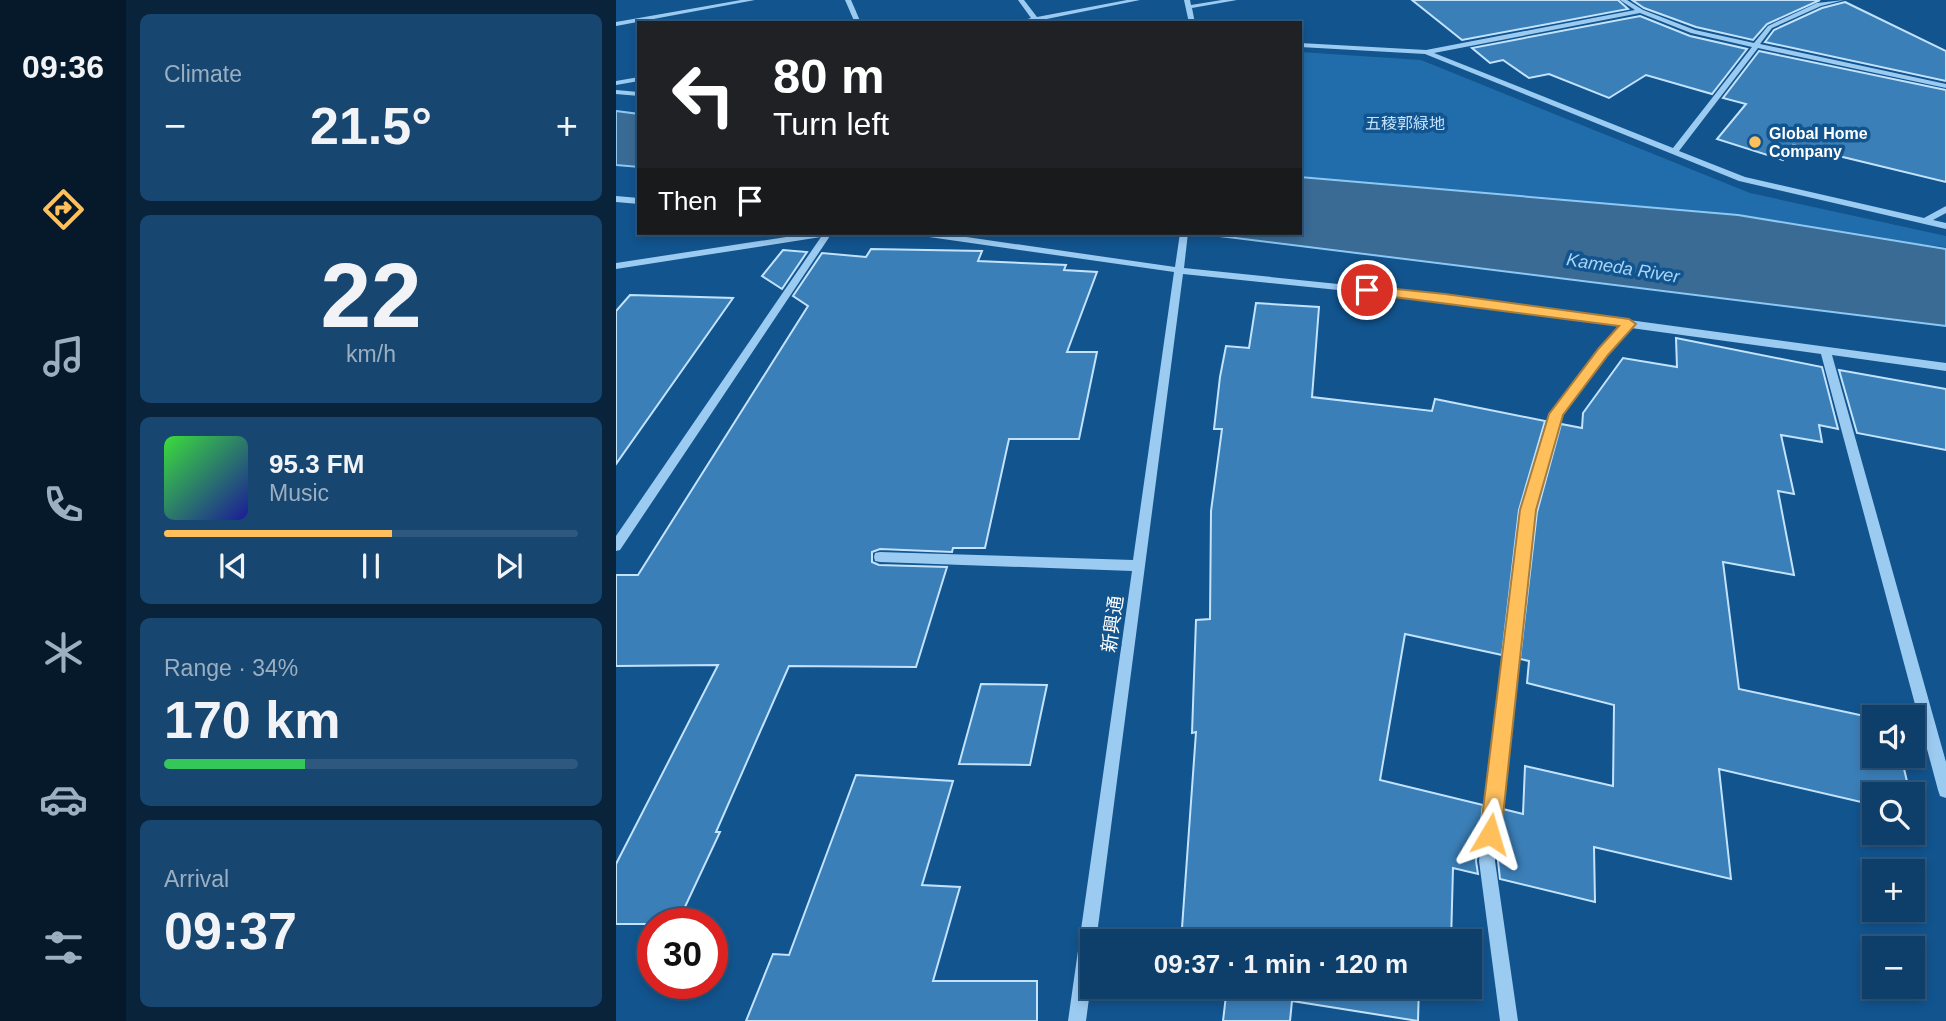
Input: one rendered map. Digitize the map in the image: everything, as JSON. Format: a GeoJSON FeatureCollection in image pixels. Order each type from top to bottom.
{"type":"FeatureCollection","features":[{"type":"Feature","properties":{"kind":"street"},"geometry":{"type":"LineString","coordinates":[[616,24],[752,0]]}},
{"type":"Feature","properties":{"kind":"street"},"geometry":{"type":"LineString","coordinates":[[848,0],[857,21]]}},
{"type":"Feature","properties":{"kind":"street"},"geometry":{"type":"LineString","coordinates":[[1021,0],[1035,19]]}},
{"type":"Feature","properties":{"kind":"street"},"geometry":{"type":"LineString","coordinates":[[1026,21],[1137,0]]}},
{"type":"Feature","properties":{"kind":"street"},"geometry":{"type":"LineString","coordinates":[[1188,4],[1234,0]]}},
{"type":"Feature","properties":{"kind":"street"},"geometry":{"type":"LineString","coordinates":[[1623,0],[1641,11],[1693,32],[1946,86]]}},
{"type":"Feature","properties":{"kind":"street"},"geometry":{"type":"LineString","coordinates":[[1676,150],[1770,27],[1819,4],[1841,0]]}},
{"type":"Feature","properties":{"kind":"street"},"geometry":{"type":"LineString","coordinates":[[1302,45],[1426,52],[1641,11]]}},
{"type":"Feature","properties":{"kind":"street"},"geometry":{"type":"LineString","coordinates":[[1426,52],[1676,150],[1742,179],[1946,226]]}},
{"type":"Feature","properties":{"kind":"street"},"geometry":{"type":"LineString","coordinates":[[616,83],[637,79]]}},
{"type":"Feature","properties":{"kind":"street"},"geometry":{"type":"LineString","coordinates":[[616,92],[637,94]]}},
{"type":"Feature","properties":{"kind":"street"},"geometry":{"type":"LineString","coordinates":[[616,199],[637,201]]}},
{"type":"Feature","properties":{"kind":"street"},"geometry":{"type":"LineString","coordinates":[[1926,221],[1946,209]]}},
{"type":"Feature","properties":{"kind":"street"},"geometry":{"type":"LineString","coordinates":[[616,266],[816,235]]}},
{"type":"Feature","properties":{"kind":"street"},"geometry":{"type":"LineString","coordinates":[[616,546],[828,235]]}},
{"type":"Feature","properties":{"kind":"street"},"geometry":{"type":"LineString","coordinates":[[939,235],[1180,263],[1946,367]]}},
{"type":"Feature","properties":{"kind":"street","name":"新興通"},"geometry":{"type":"LineString","coordinates":[[1077,1021],[1184,235]]}},
{"type":"Feature","properties":{"kind":"street"},"geometry":{"type":"LineString","coordinates":[[1509,1021],[1487,861],[1528,510],[1556,414],[1603,351],[1629,324]]}},
{"type":"Feature","properties":{"kind":"street"},"geometry":{"type":"LineString","coordinates":[[1825,349],[1946,790]]}},
{"type":"Feature","properties":{"kind":"street"},"geometry":{"type":"LineString","coordinates":[[880,557],[1139,566]]}},
{"type":"Feature","properties":{"kind":"green space","name":"五稜郭緑地"},"geometry":{"type":"Polygon","coordinates":[[[1302,52],[1421,60],[1750,193],[1946,236],[1946,247],[1302,176],[1302,52]]]}},
{"type":"Feature","properties":{"kind":"water"},"geometry":{"type":"Polygon","coordinates":[[[616,111],[637,114],[637,167],[616,165],[616,111]]]}},
{"type":"Feature","properties":{"kind":"water","name":"Kameda River"},"geometry":{"type":"Polygon","coordinates":[[[1302,177],[1738,215],[1946,249],[1946,326],[1211,235],[1302,235],[1302,177]]]}},
{"type":"Feature","properties":{"kind":"building"},"geometry":{"type":"Polygon","coordinates":[[[1412,0],[1618,0],[1628,9],[1462,40],[1412,0]]]}},
{"type":"Feature","properties":{"kind":"building"},"geometry":{"type":"Polygon","coordinates":[[[1632,0],[1820,0],[1767,24],[1753,40],[1696,27],[1644,8],[1632,0]]]}},
{"type":"Feature","properties":{"kind":"building"},"geometry":{"type":"Polygon","coordinates":[[[1845,2],[1946,51],[1946,81],[1765,42],[1774,30],[1822,8],[1845,2]]]}},
{"type":"Feature","properties":{"kind":"building"},"geometry":{"type":"Polygon","coordinates":[[[1640,16],[1690,36],[1747,49],[1712,94],[1646,75],[1609,98],[1549,74],[1529,78],[1503,60],[1490,63],[1472,48],[1640,16]]]}},
{"type":"Feature","properties":{"kind":"building"},"geometry":{"type":"Polygon","coordinates":[[[1759,51],[1946,90],[1946,182],[1793,145],[1783,160],[1717,139],[1746,104],[1723,98],[1759,51]]]}},
{"type":"Feature","properties":{"kind":"building"},"geometry":{"type":"Polygon","coordinates":[[[871,249],[982,251],[978,261],[1066,265],[1064,270],[1097,272],[1067,352],[1097,352],[1079,439],[1009,439],[985,548],[953,548],[952,552],[880,549],[872,552],[872,562],[879,565],[947,567],[916,667],[789,666],[716,832],[720,832],[684,908],[637,908],[637,924],[616,924],[616,864],[718,665],[616,666],[616,575],[638,575],[808,306],[793,296],[822,253],[866,257],[871,249]]]}},
{"type":"Feature","properties":{"kind":"building"},"geometry":{"type":"Polygon","coordinates":[[[783,250],[807,252],[782,289],[762,276],[783,250]]]}},
{"type":"Feature","properties":{"kind":"building"},"geometry":{"type":"Polygon","coordinates":[[[630,295],[733,298],[616,464],[616,311],[630,295]]]}},
{"type":"Feature","properties":{"kind":"building"},"geometry":{"type":"Polygon","coordinates":[[[1256,303],[1319,307],[1312,397],[1432,411],[1435,399],[1545,421],[1519,510],[1502,655],[1405,634],[1380,780],[1483,805],[1476,861],[1478,874],[1453,868],[1451,929],[1182,929],[1196,732],[1192,733],[1196,620],[1210,619],[1211,511],[1222,429],[1214,429],[1220,377],[1226,346],[1249,348],[1256,303]]]}},
{"type":"Feature","properties":{"kind":"building"},"geometry":{"type":"Polygon","coordinates":[[[1676,338],[1822,367],[1838,429],[1819,425],[1822,442],[1781,435],[1794,494],[1778,491],[1794,575],[1723,562],[1739,689],[1862,715],[1862,768],[1904,768],[1907,782],[1862,782],[1862,802],[1719,769],[1731,879],[1594,847],[1595,902],[1500,879],[1498,861],[1503,809],[1523,814],[1525,766],[1613,786],[1614,705],[1527,683],[1529,661],[1520,659],[1537,512],[1561,424],[1582,428],[1583,413],[1623,358],[1677,367],[1676,338]]]}},
{"type":"Feature","properties":{"kind":"building"},"geometry":{"type":"Polygon","coordinates":[[[1839,370],[1946,389],[1946,450],[1857,433],[1839,370]]]}},
{"type":"Feature","properties":{"kind":"building"},"geometry":{"type":"Polygon","coordinates":[[[981,684],[1047,685],[1030,765],[959,764],[981,684]]]}},
{"type":"Feature","properties":{"kind":"building"},"geometry":{"type":"Polygon","coordinates":[[[856,775],[953,781],[922,885],[960,887],[933,981],[1037,981],[1037,1021],[746,1021],[773,954],[789,955],[856,775]]]}},
{"type":"Feature","properties":{"kind":"building"},"geometry":{"type":"Polygon","coordinates":[[[1226,999],[1419,999],[1418,1021],[1292,1001],[1290,1021],[1223,1021],[1226,999]]]}},
{"type":"Feature","properties":{"kind":"place","name":"Global Home Company"},"geometry":{"type":"Point","coordinates":[1755,142]}},
{"type":"Feature","properties":{"kind":"route"},"geometry":{"type":"LineString","coordinates":[[1367,290],[1445,298],[1629,324],[1603,351],[1556,414],[1528,510],[1490,834]]}}]}
